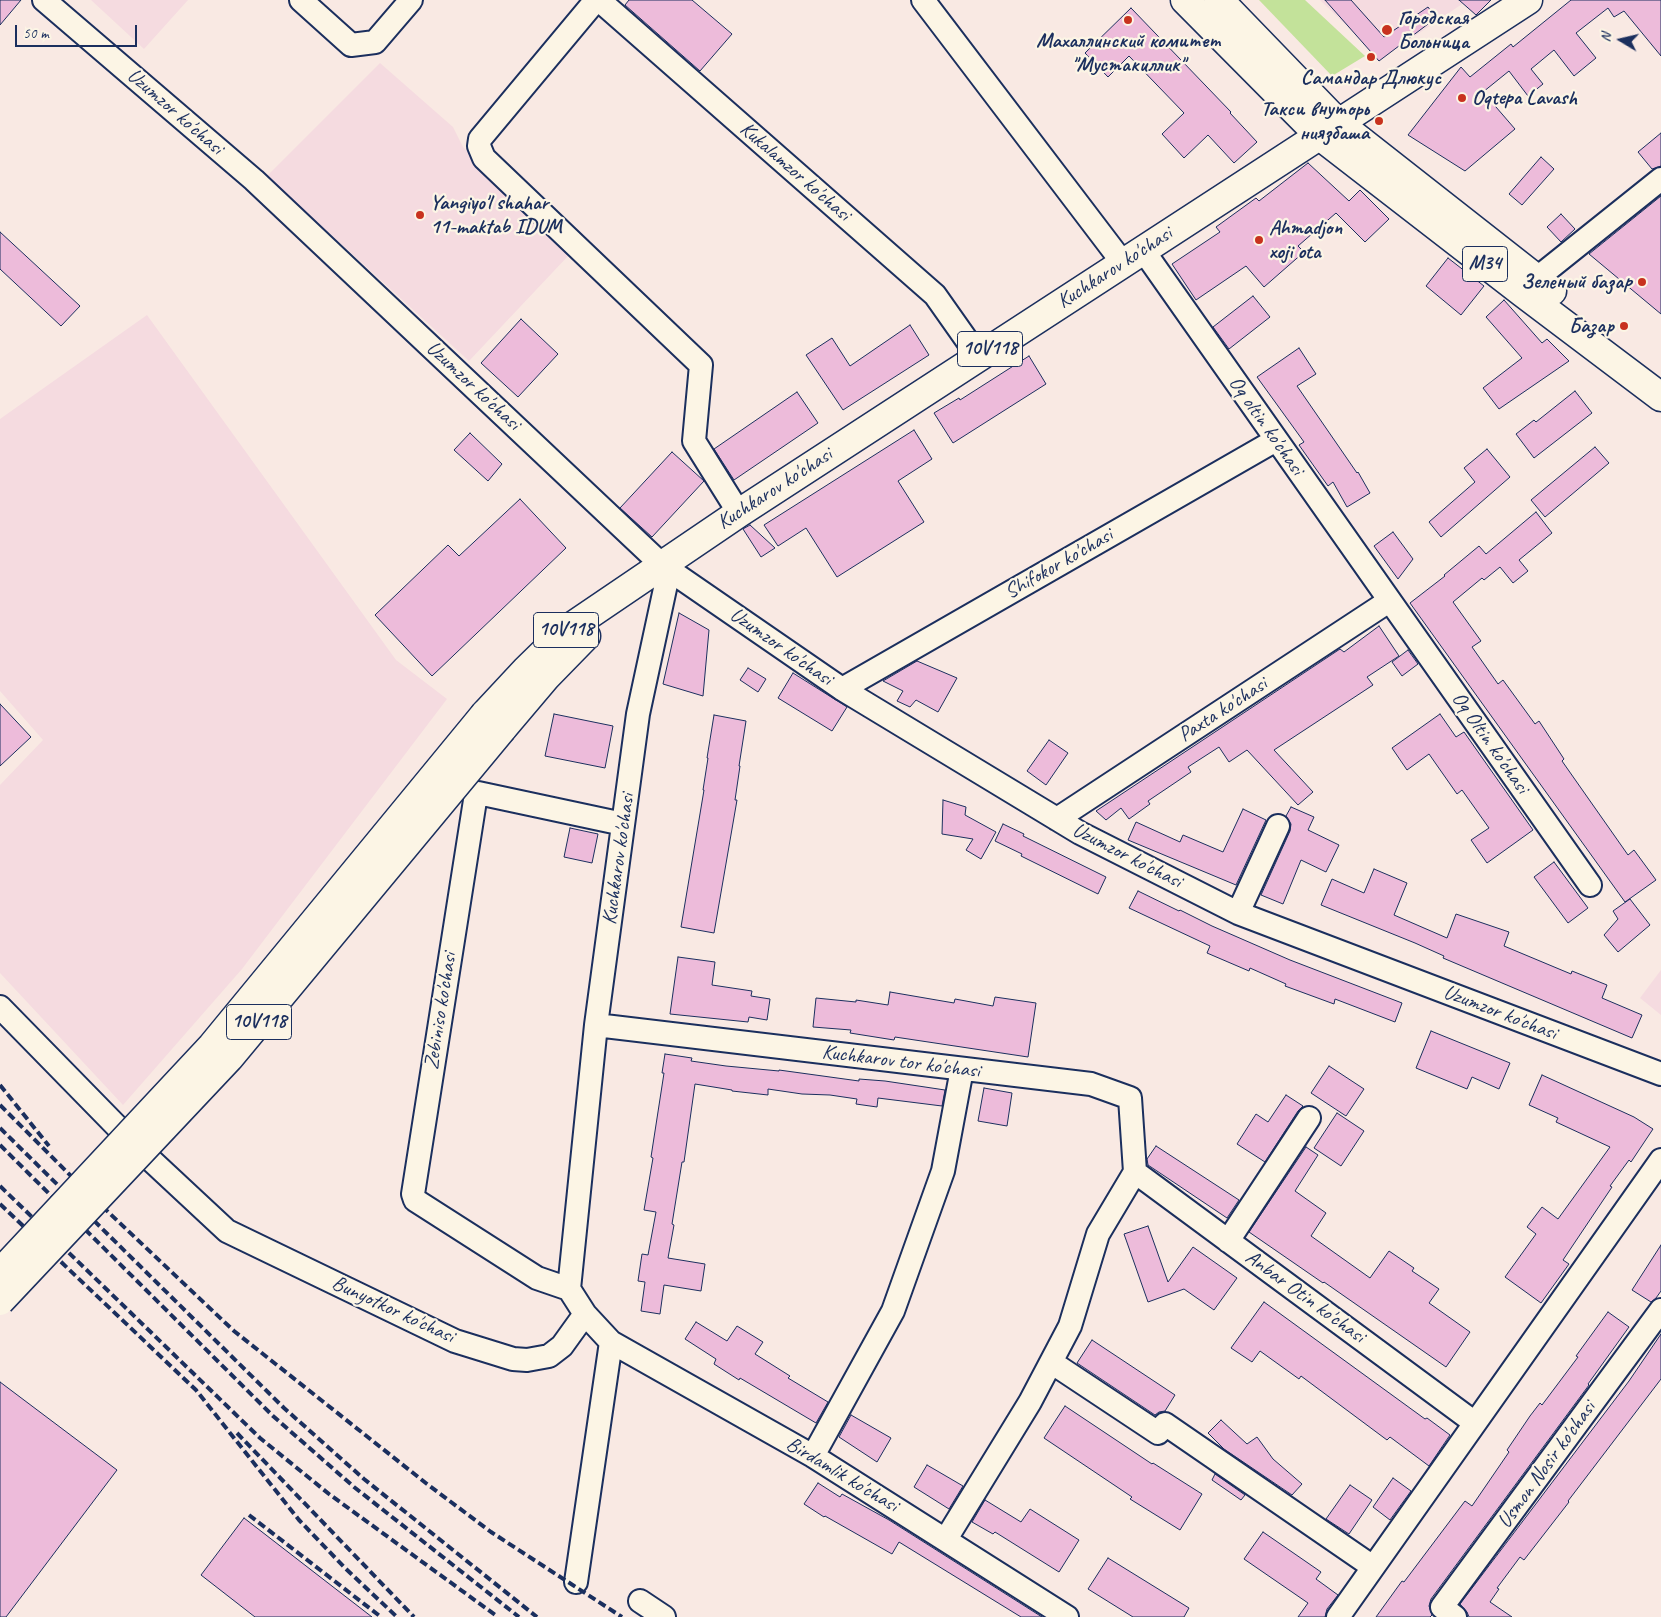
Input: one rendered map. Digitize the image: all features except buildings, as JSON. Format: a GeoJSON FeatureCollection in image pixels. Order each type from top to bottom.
{"type":"FeatureCollection","features":[{"type":"Feature","properties":{"kind":"main road","name":"M34"},"geometry":{"type":"LineString","coordinates":[[1185,0],[1329,129],[1523,293],[1661,397]]}},
{"type":"Feature","properties":{"kind":"main road","name":"M34"},"geometry":{"type":"LineString","coordinates":[[1219,0],[1329,129],[1536,279],[1661,374]]}},
{"type":"Feature","properties":{"kind":"main road","name":"Kuchkarov ko'chasi"},"geometry":{"type":"LineString","coordinates":[[662,565],[978,356],[1528,0]]}},
{"type":"Feature","properties":{"kind":"main road","name":"10V118"},"geometry":{"type":"LineString","coordinates":[[0,1273],[212,1046],[494,721],[546,677],[585,637],[662,565]]}},
{"type":"Feature","properties":{"kind":"main road","name":"10V118"},"geometry":{"type":"LineString","coordinates":[[0,1301],[229,1058],[494,721]]}},
{"type":"Feature","properties":{"kind":"street","name":"Uzumzor ko'chasi"},"geometry":{"type":"LineString","coordinates":[[44,0],[254,180],[662,565],[842,689],[1080,833],[1238,913],[1661,1074]]}},
{"type":"Feature","properties":{"kind":"street"},"geometry":{"type":"LineString","coordinates":[[301,0],[351,45],[375,42],[411,0]]}},
{"type":"Feature","properties":{"kind":"street"},"geometry":{"type":"LineString","coordinates":[[598,0],[480,139],[479,146],[484,158],[701,366],[694,441],[739,513]]}},
{"type":"Feature","properties":{"kind":"street","name":"Kukalamzor ko'chasi"},"geometry":{"type":"LineString","coordinates":[[598,0],[935,294],[978,356]]}},
{"type":"Feature","properties":{"kind":"street"},"geometry":{"type":"LineString","coordinates":[[923,0],[1133,257]]}},
{"type":"Feature","properties":{"kind":"street"},"geometry":{"type":"LineString","coordinates":[[1536,279],[1661,179]]}},
{"type":"Feature","properties":{"kind":"street","name":"Oq oltin ko'chasi"},"geometry":{"type":"LineString","coordinates":[[1133,257],[1276,440],[1390,601]]}},
{"type":"Feature","properties":{"kind":"street","name":"Shifokor ko'chasi"},"geometry":{"type":"LineString","coordinates":[[842,689],[1276,440]]}},
{"type":"Feature","properties":{"kind":"street","name":"Kuchkarov ko'chasi"},"geometry":{"type":"LineString","coordinates":[[569,1289],[596,1025],[638,714],[666,584],[662,565]]}},
{"type":"Feature","properties":{"kind":"street","name":"Paxta ko'chasi"},"geometry":{"type":"LineString","coordinates":[[1058,819],[1390,601]]}},
{"type":"Feature","properties":{"kind":"street","name":"Oq Oltin ko'chasi"},"geometry":{"type":"LineString","coordinates":[[1390,601],[1590,885]]}},
{"type":"Feature","properties":{"kind":"street","name":"Zebiniso ko'chasi"},"geometry":{"type":"LineString","coordinates":[[569,1289],[537,1278],[415,1200],[413,1194],[476,794],[624,824]]}},
{"type":"Feature","properties":{"kind":"street"},"geometry":{"type":"LineString","coordinates":[[1238,913],[1278,826]]}},
{"type":"Feature","properties":{"kind":"street","name":"Bunyotkor ko'chasi"},"geometry":{"type":"LineString","coordinates":[[0,1007],[139,1149],[227,1231],[455,1341],[513,1359],[526,1360],[549,1356],[562,1346],[585,1314]]}},
{"type":"Feature","properties":{"kind":"street","name":"Kuchkarov tor ko'chasi"},"geometry":{"type":"LineString","coordinates":[[596,1025],[1092,1084],[1130,1098],[1135,1172]]}},
{"type":"Feature","properties":{"kind":"street"},"geometry":{"type":"LineString","coordinates":[[813,1456],[893,1311],[943,1171],[962,1069]]}},
{"type":"Feature","properties":{"kind":"street"},"geometry":{"type":"LineString","coordinates":[[1228,1241],[1309,1118]]}},
{"type":"Feature","properties":{"kind":"street"},"geometry":{"type":"LineString","coordinates":[[1338,1617],[1661,1160]]}},
{"type":"Feature","properties":{"kind":"street"},"geometry":{"type":"LineString","coordinates":[[946,1539],[1030,1402],[1070,1326],[1098,1234],[1135,1172]]}},
{"type":"Feature","properties":{"kind":"street","name":"Anbar Otin ko'chasi"},"geometry":{"type":"LineString","coordinates":[[1135,1172],[1475,1423]]}},
{"type":"Feature","properties":{"kind":"street"},"geometry":{"type":"LineString","coordinates":[[569,1289],[585,1314],[611,1342],[576,1582]]}},
{"type":"Feature","properties":{"kind":"street","name":"Usmon Nosir ko'chasi"},"geometry":{"type":"LineString","coordinates":[[1454,1617],[1442,1608],[1661,1310]]}},
{"type":"Feature","properties":{"kind":"street","name":"Birdamlik ko'chasi"},"geometry":{"type":"LineString","coordinates":[[611,1342],[813,1456],[1067,1617]]}},
{"type":"Feature","properties":{"kind":"street"},"geometry":{"type":"LineString","coordinates":[[1051,1362],[1158,1433],[1165,1424],[1373,1567]]}},
{"type":"Feature","properties":{"kind":"street"},"geometry":{"type":"LineString","coordinates":[[640,1601],[664,1617]]}},
{"type":"Feature","properties":{"kind":"shaded area"},"geometry":{"type":"Polygon","coordinates":[[[91,0],[188,0],[144,49],[91,0]]]}},
{"type":"Feature","properties":{"kind":"shaded area","name":"Городская Больница"},"geometry":{"type":"Polygon","coordinates":[[[1320,0],[1468,0],[1381,59],[1320,0]]]}},
{"type":"Feature","properties":{"kind":"shaded area","name":"Yangiyo'l shahar 11-maktab IDUM"},"geometry":{"type":"Polygon","coordinates":[[[380,63],[453,127],[463,147],[569,255],[469,361],[267,176],[380,63]]]}},
{"type":"Feature","properties":{"kind":"shaded area"},"geometry":{"type":"Polygon","coordinates":[[[147,315],[396,660],[447,699],[242,969],[123,1105],[0,973],[0,785],[43,740],[0,691],[0,419],[147,315]]]}},
{"type":"Feature","properties":{"kind":"shaded area"},"geometry":{"type":"Polygon","coordinates":[[[1661,970],[1661,1015],[1640,998],[1661,970]]]}},
{"type":"Feature","properties":{"kind":"green space"},"geometry":{"type":"Polygon","coordinates":[[[1259,0],[1305,0],[1365,56],[1332,76],[1259,0]]]}},
{"type":"Feature","properties":{"kind":"railway"},"geometry":{"type":"LineString","coordinates":[[0,1085],[49,1146]]}},
{"type":"Feature","properties":{"kind":"railway"},"geometry":{"type":"LineString","coordinates":[[0,1105],[87,1192],[234,1331],[427,1484],[491,1532],[622,1617]]}},
{"type":"Feature","properties":{"kind":"railway"},"geometry":{"type":"LineString","coordinates":[[0,1128],[284,1408],[364,1479],[537,1617]]}},
{"type":"Feature","properties":{"kind":"railway"},"geometry":{"type":"LineString","coordinates":[[0,1145],[273,1416],[354,1487],[519,1617]]}},
{"type":"Feature","properties":{"kind":"railway"},"geometry":{"type":"LineString","coordinates":[[0,1186],[260,1438],[329,1494],[498,1617]]}},
{"type":"Feature","properties":{"kind":"railway"},"geometry":{"type":"LineString","coordinates":[[0,1204],[196,1390],[299,1520],[345,1568],[397,1617]]}},
{"type":"Feature","properties":{"kind":"railway"},"geometry":{"type":"LineString","coordinates":[[237,1433],[414,1617]]}},
{"type":"Feature","properties":{"kind":"railway"},"geometry":{"type":"LineString","coordinates":[[249,1515],[381,1617]]}},
{"type":"Feature","properties":{"kind":"place","name":"Махаллинский комитет \"Мустакиллик\""},"geometry":{"type":"Point","coordinates":[1128,20]}},
{"type":"Feature","properties":{"kind":"place","name":"Городская Больница"},"geometry":{"type":"Point","coordinates":[1387,30]}},
{"type":"Feature","properties":{"kind":"place","name":"Самандар Длюкус"},"geometry":{"type":"Point","coordinates":[1371,57]}},
{"type":"Feature","properties":{"kind":"place","name":"Oqtepa Lavash"},"geometry":{"type":"Point","coordinates":[1462,98]}},
{"type":"Feature","properties":{"kind":"place","name":"Такси внуторь ниязбаша"},"geometry":{"type":"Point","coordinates":[1379,121]}},
{"type":"Feature","properties":{"kind":"place","name":"Yangiyo'l shahar 11-maktab IDUM"},"geometry":{"type":"Point","coordinates":[420,215]}},
{"type":"Feature","properties":{"kind":"place","name":"Ahmadjon xoji ota"},"geometry":{"type":"Point","coordinates":[1259,240]}},
{"type":"Feature","properties":{"kind":"place","name":"Зеленый базар"},"geometry":{"type":"Point","coordinates":[1642,282]}},
{"type":"Feature","properties":{"kind":"place","name":"Базар"},"geometry":{"type":"Point","coordinates":[1624,326]}}]}
